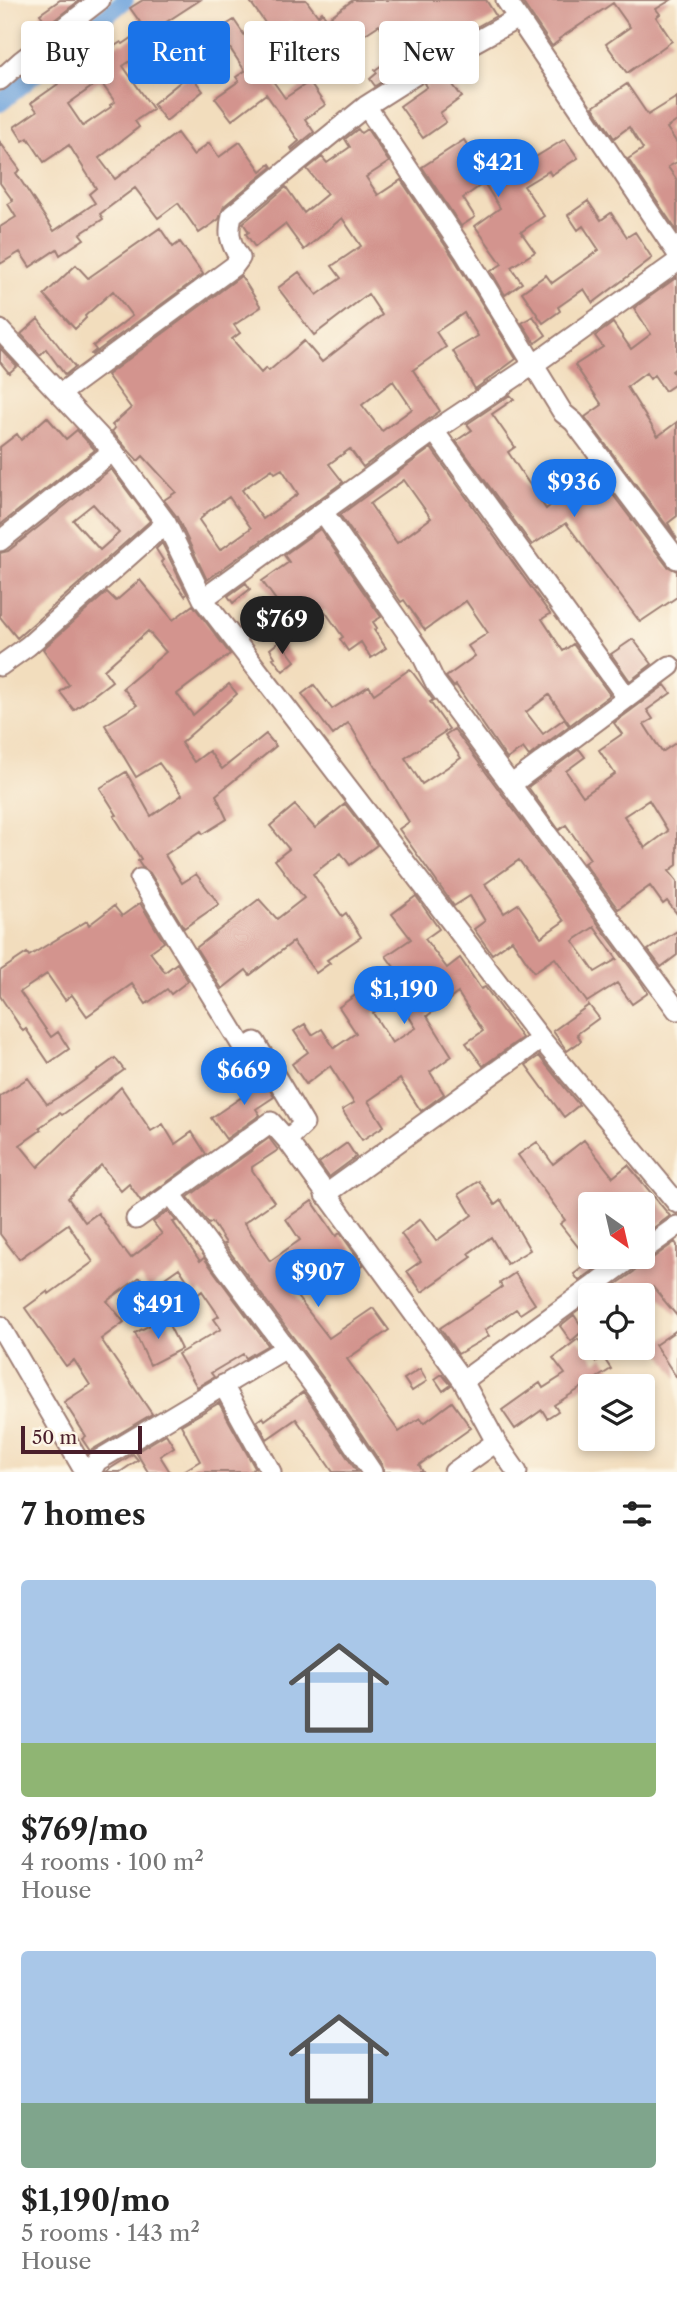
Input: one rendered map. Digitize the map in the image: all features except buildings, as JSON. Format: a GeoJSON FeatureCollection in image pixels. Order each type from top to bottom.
{"type":"FeatureCollection","features":[{"type":"Feature","properties":{"kind":"street"},"geometry":{"type":"LineString","coordinates":[[0,80],[100,0]]}},
{"type":"Feature","properties":{"kind":"street"},"geometry":{"type":"LineString","coordinates":[[506,0],[677,253]]}},
{"type":"Feature","properties":{"kind":"street"},"geometry":{"type":"LineString","coordinates":[[60,394],[234,266],[240,258],[228,233],[232,215],[366,106],[415,75],[518,18]]}},
{"type":"Feature","properties":{"kind":"street"},"geometry":{"type":"LineString","coordinates":[[366,106],[465,253],[563,413],[574,422],[677,559]]}},
{"type":"Feature","properties":{"kind":"street"},"geometry":{"type":"LineString","coordinates":[[203,599],[434,431],[533,365],[677,262]]}},
{"type":"Feature","properties":{"kind":"street"},"geometry":{"type":"LineString","coordinates":[[0,330],[113,451],[166,523],[203,599],[541,1039],[677,1202]]}},
{"type":"Feature","properties":{"kind":"street"},"geometry":{"type":"LineString","coordinates":[[434,431],[626,696]]}},
{"type":"Feature","properties":{"kind":"street"},"geometry":{"type":"LineString","coordinates":[[0,541],[113,451]]}},
{"type":"Feature","properties":{"kind":"street"},"geometry":{"type":"LineString","coordinates":[[323,512],[421,653],[435,682],[677,1010]]}},
{"type":"Feature","properties":{"kind":"street"},"geometry":{"type":"LineString","coordinates":[[0,666],[27,646],[166,523]]}},
{"type":"Feature","properties":{"kind":"street"},"geometry":{"type":"LineString","coordinates":[[512,784],[626,696],[670,666]]}},
{"type":"Feature","properties":{"kind":"street"},"geometry":{"type":"LineString","coordinates":[[141,879],[244,1049],[255,1042],[304,1124],[287,1140]]}},
{"type":"Feature","properties":{"kind":"street"},"geometry":{"type":"LineString","coordinates":[[326,1195],[541,1039]]}},
{"type":"Feature","properties":{"kind":"street"},"geometry":{"type":"LineString","coordinates":[[136,1219],[271,1122],[287,1140],[463,1381],[496,1442],[517,1472]]}},
{"type":"Feature","properties":{"kind":"street"},"geometry":{"type":"LineString","coordinates":[[171,1194],[286,1348],[372,1472]]}},
{"type":"Feature","properties":{"kind":"street"},"geometry":{"type":"LineString","coordinates":[[655,1242],[677,1226]]}},
{"type":"Feature","properties":{"kind":"street"},"geometry":{"type":"LineString","coordinates":[[463,1381],[616,1269]]}},
{"type":"Feature","properties":{"kind":"street"},"geometry":{"type":"LineString","coordinates":[[0,1326],[85,1472]]}},
{"type":"Feature","properties":{"kind":"street"},"geometry":{"type":"LineString","coordinates":[[91,1472],[97,1461],[286,1348]]}},
{"type":"Feature","properties":{"kind":"street"},"geometry":{"type":"LineString","coordinates":[[223,1385],[271,1472]]}},
{"type":"Feature","properties":{"kind":"street"},"geometry":{"type":"LineString","coordinates":[[454,1472],[496,1442]]}},
{"type":"Feature","properties":{"kind":"waterway"},"geometry":{"type":"LineString","coordinates":[[0,103],[125,0]]}}]}
